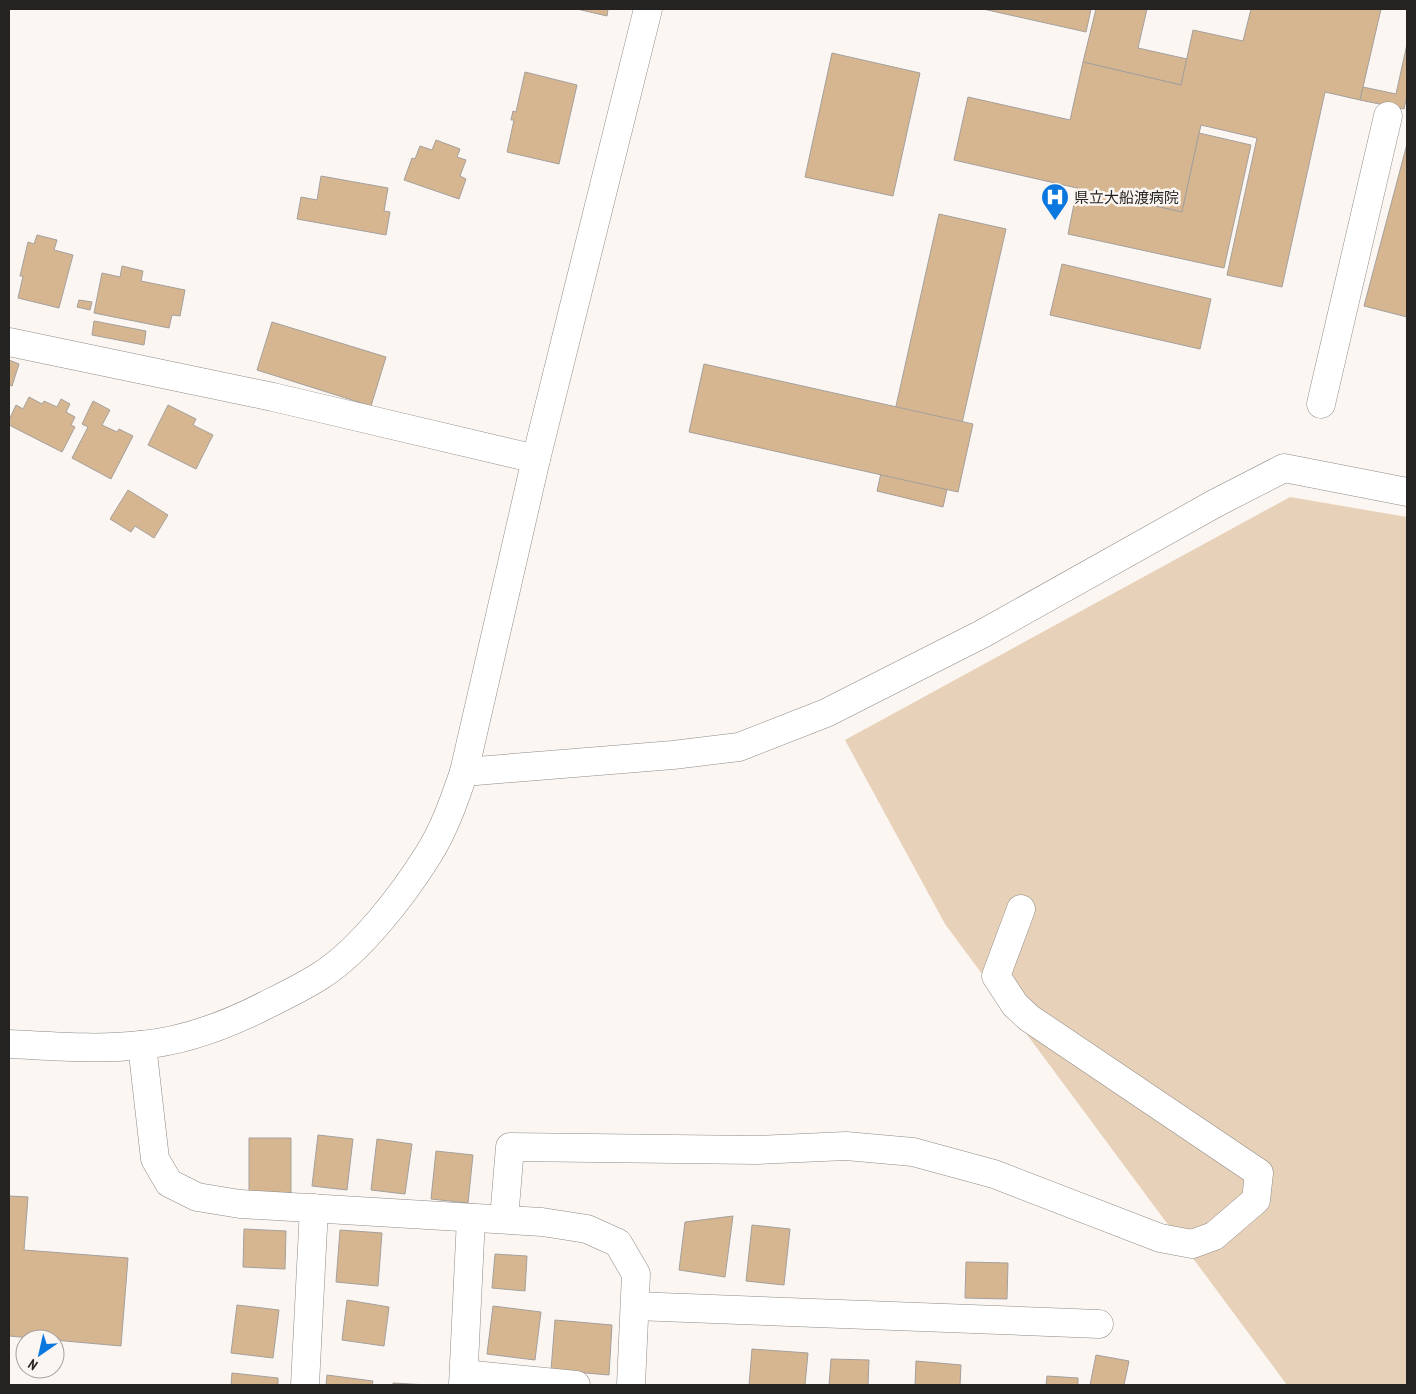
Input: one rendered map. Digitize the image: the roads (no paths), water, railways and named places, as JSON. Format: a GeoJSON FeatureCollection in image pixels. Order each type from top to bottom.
{"type":"FeatureCollection","features":[{"type":"Feature","properties":{"kind":"street"},"geometry":{"type":"LineString","coordinates":[[9,1044],[76,1048],[142,1045],[192,1036],[236,1021],[321,975],[352,949],[381,918],[428,855],[449,813],[464,772],[536,459],[648,9]]}},
{"type":"Feature","properties":{"kind":"street"},"geometry":{"type":"LineString","coordinates":[[1321,404],[1388,116]]}},
{"type":"Feature","properties":{"kind":"street"},"geometry":{"type":"LineString","coordinates":[[9,342],[273,397],[536,459]]}},
{"type":"Feature","properties":{"kind":"street"},"geometry":{"type":"LineString","coordinates":[[464,772],[673,755],[739,747],[826,713],[982,634],[1214,504],[1284,468],[1407,492]]}},
{"type":"Feature","properties":{"kind":"street"},"geometry":{"type":"LineString","coordinates":[[504,1219],[510,1148],[756,1150],[846,1146],[913,1152],[994,1174],[1160,1238],[1192,1244],[1214,1236],[1256,1200],[1259,1173],[1029,1018],[1015,1005],[996,976],[1021,910]]}},
{"type":"Feature","properties":{"kind":"street"},"geometry":{"type":"LineString","coordinates":[[142,1045],[155,1159],[169,1183],[197,1197],[240,1204],[542,1222],[587,1229],[618,1243],[636,1274],[631,1385]]}},
{"type":"Feature","properties":{"kind":"street"},"geometry":{"type":"LineString","coordinates":[[305,1385],[314,1208]]}},
{"type":"Feature","properties":{"kind":"street"},"geometry":{"type":"LineString","coordinates":[[471,1218],[464,1380],[576,1385]]}},
{"type":"Feature","properties":{"kind":"street"},"geometry":{"type":"LineString","coordinates":[[635,1306],[1099,1324]]}},
{"type":"Feature","properties":{"kind":"place","name":"県立大船渡病院"},"geometry":{"type":"Point","coordinates":[1055,221]}}]}
